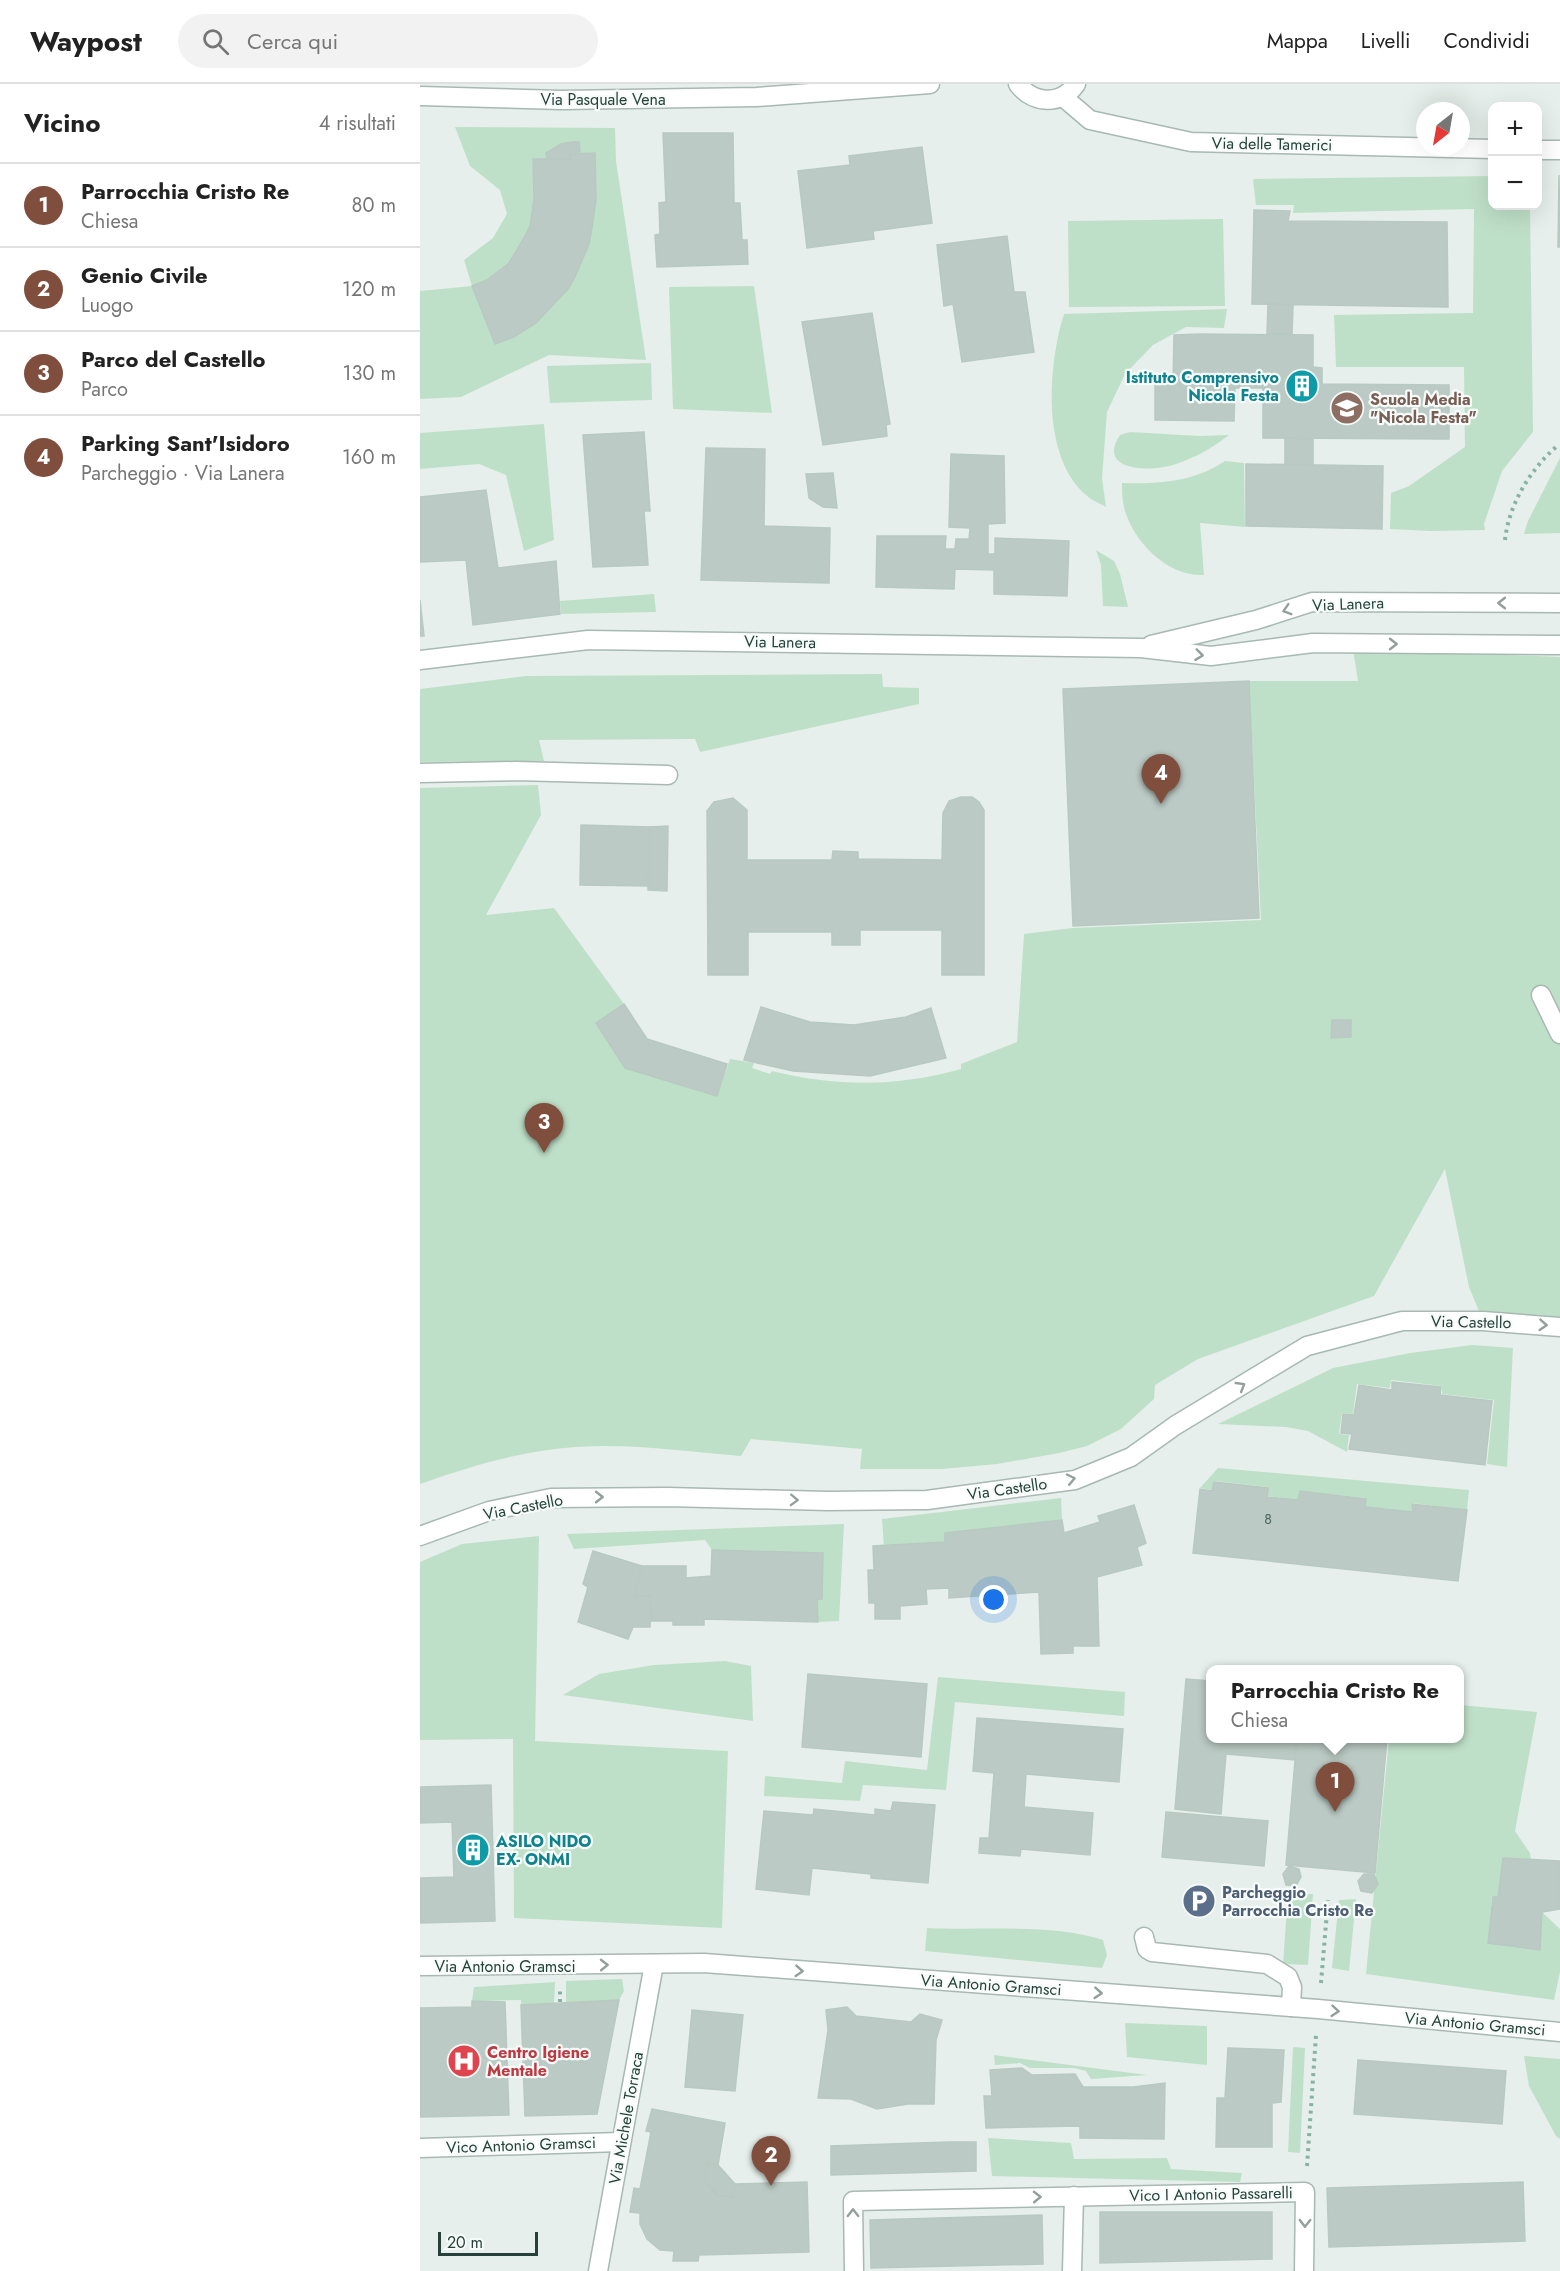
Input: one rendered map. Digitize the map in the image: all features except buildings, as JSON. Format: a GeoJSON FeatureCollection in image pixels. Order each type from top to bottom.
{"type":"FeatureCollection","features":[{"type":"Feature","properties":{"kind":"street","name":"Via Pasquale Vena"},"geometry":{"type":"LineString","coordinates":[[420,96],[561,100],[757,97],[930,84]]}},
{"type":"Feature","properties":{"kind":"street"},"geometry":{"type":"LineString","coordinates":[[1018,84],[1032,97],[1042,100],[1053,100],[1069,90]]}},
{"type":"Feature","properties":{"kind":"street","name":"Via delle Tamerici"},"geometry":{"type":"LineString","coordinates":[[1069,90],[1090,120],[1191,142],[1488,149]]}},
{"type":"Feature","properties":{"kind":"street"},"geometry":{"type":"LineString","coordinates":[[1542,150],[1560,150]]}},
{"type":"Feature","properties":{"kind":"street","name":"Via Lanera"},"geometry":{"type":"LineString","coordinates":[[1141,648],[1256,620],[1312,602],[1560,603]]}},
{"type":"Feature","properties":{"kind":"street","name":"Via Lanera"},"geometry":{"type":"LineString","coordinates":[[420,660],[588,640],[1141,648],[1211,657],[1313,643],[1560,645]]}},
{"type":"Feature","properties":{"kind":"street"},"geometry":{"type":"LineString","coordinates":[[420,773],[516,771],[668,775]]}},
{"type":"Feature","properties":{"kind":"street"},"geometry":{"type":"LineString","coordinates":[[1541,995],[1560,1034]]}},
{"type":"Feature","properties":{"kind":"street","name":"Via Castello"},"geometry":{"type":"LineString","coordinates":[[420,1536],[489,1511],[551,1498],[927,1500],[1075,1480],[1131,1457],[1176,1425],[1307,1346],[1402,1321],[1484,1321],[1560,1326]]}},
{"type":"Feature","properties":{"kind":"street"},"geometry":{"type":"LineString","coordinates":[[1144,1937],[1147,1949],[1152,1952],[1267,1964],[1288,1977],[1292,1987],[1291,2007]]}},
{"type":"Feature","properties":{"kind":"street","name":"Via Michele Torraca"},"geometry":{"type":"LineString","coordinates":[[598,2271],[654,1964]]}},
{"type":"Feature","properties":{"kind":"street","name":"Via Antonio Gramsci"},"geometry":{"type":"LineString","coordinates":[[420,1966],[704,1964],[1291,2007],[1560,2032]]}},
{"type":"Feature","properties":{"kind":"street","name":"Vico Antonio Gramsci"},"geometry":{"type":"LineString","coordinates":[[420,2148],[621,2142]]}},
{"type":"Feature","properties":{"kind":"street","name":"Vico I Antonio Passarelli"},"geometry":{"type":"LineString","coordinates":[[854,2271],[853,2201],[1305,2192],[1304,2271]]}},
{"type":"Feature","properties":{"kind":"street"},"geometry":{"type":"LineString","coordinates":[[1072,2271],[1074,2196]]}},
{"type":"Feature","properties":{"kind":"path"},"geometry":{"type":"LineString","coordinates":[[1505,540],[1517,498],[1542,459],[1557,446]]}},
{"type":"Feature","properties":{"kind":"path"},"geometry":{"type":"LineString","coordinates":[[1322,1965],[1328,1900]]}},
{"type":"Feature","properties":{"kind":"path"},"geometry":{"type":"LineString","coordinates":[[1305,2192],[1314,2049]]}},
{"type":"Feature","properties":{"kind":"green space"},"geometry":{"type":"Polygon","coordinates":[[[455,127],[615,128],[616,161],[646,360],[549,355],[461,397],[420,399],[420,291],[472,286],[464,260],[493,238],[507,214],[500,190],[470,166],[455,127]]]}},
{"type":"Feature","properties":{"kind":"green space"},"geometry":{"type":"Polygon","coordinates":[[[1488,176],[1488,210],[1530,210],[1533,432],[1502,471],[1484,524],[1485,530],[1390,529],[1391,493],[1409,486],[1465,447],[1464,367],[1336,367],[1334,315],[1473,313],[1474,209],[1293,213],[1294,205],[1256,205],[1253,179],[1488,176]]]}},
{"type":"Feature","properties":{"kind":"green space"},"geometry":{"type":"Polygon","coordinates":[[[1223,219],[1225,306],[1069,307],[1068,221],[1223,219]]]}},
{"type":"Feature","properties":{"kind":"green space"},"geometry":{"type":"Polygon","coordinates":[[[754,286],[772,413],[673,409],[669,287],[754,286]]]}},
{"type":"Feature","properties":{"kind":"green space"},"geometry":{"type":"Polygon","coordinates":[[[1227,309],[1224,328],[1186,327],[1153,345],[1125,374],[1107,412],[1102,478],[1106,507],[1088,497],[1071,478],[1061,457],[1055,434],[1052,383],[1054,358],[1064,314],[1227,309]]]}},
{"type":"Feature","properties":{"kind":"green space"},"geometry":{"type":"Polygon","coordinates":[[[651,363],[652,400],[550,403],[547,366],[651,363]]]}},
{"type":"Feature","properties":{"kind":"green space"},"geometry":{"type":"Polygon","coordinates":[[[544,424],[554,540],[524,551],[506,475],[479,464],[420,469],[420,433],[544,424]]]}},
{"type":"Feature","properties":{"kind":"green space"},"geometry":{"type":"Polygon","coordinates":[[[1130,432],[1200,436],[1229,435],[1204,452],[1184,461],[1167,467],[1142,468],[1121,463],[1115,457],[1114,447],[1120,435],[1130,432]]]}},
{"type":"Feature","properties":{"kind":"green space"},"geometry":{"type":"Polygon","coordinates":[[[1560,458],[1560,533],[1524,534],[1528,521],[1560,458]]]}},
{"type":"Feature","properties":{"kind":"green space"},"geometry":{"type":"Polygon","coordinates":[[[1225,461],[1244,463],[1245,527],[1200,523],[1204,575],[1191,574],[1166,564],[1155,556],[1136,535],[1125,511],[1122,483],[1176,480],[1201,473],[1225,461]]]}},
{"type":"Feature","properties":{"kind":"green space"},"geometry":{"type":"Polygon","coordinates":[[[1096,550],[1114,561],[1120,574],[1128,607],[1103,606],[1101,565],[1096,550]]]}},
{"type":"Feature","properties":{"kind":"green space"},"geometry":{"type":"Polygon","coordinates":[[[654,594],[656,612],[561,614],[560,601],[654,594]]]}},
{"type":"Feature","properties":{"kind":"green space"},"geometry":{"type":"Polygon","coordinates":[[[1353,649],[1560,657],[1560,1327],[1483,1321],[1469,1287],[1445,1169],[1374,1296],[1198,1359],[1155,1385],[1154,1399],[1121,1429],[1087,1446],[997,1464],[942,1469],[860,1469],[862,1449],[751,1439],[741,1456],[644,1447],[572,1447],[499,1459],[420,1484],[420,788],[538,785],[541,815],[486,915],[554,908],[624,1004],[596,1023],[625,1068],[717,1096],[730,1059],[754,1063],[752,1068],[770,1074],[772,1071],[820,1080],[867,1083],[914,1079],[961,1069],[961,1064],[1017,1042],[1024,934],[1073,928],[1261,920],[1249,681],[1358,681],[1353,649]]]}},
{"type":"Feature","properties":{"kind":"green space"},"geometry":{"type":"Polygon","coordinates":[[[882,674],[883,687],[919,688],[919,704],[700,752],[695,739],[539,740],[544,761],[420,762],[420,689],[526,676],[882,674]]]}},
{"type":"Feature","properties":{"kind":"green space"},"geometry":{"type":"Polygon","coordinates":[[[1472,1345],[1513,1348],[1507,1467],[1487,1464],[1494,1400],[1442,1394],[1442,1386],[1391,1380],[1390,1388],[1357,1384],[1353,1414],[1342,1413],[1339,1434],[1349,1435],[1347,1452],[1308,1431],[1286,1427],[1218,1424],[1333,1368],[1410,1353],[1472,1345]]]}},
{"type":"Feature","properties":{"kind":"green space"},"geometry":{"type":"Polygon","coordinates":[[[1218,1468],[1469,1490],[1467,1510],[1412,1503],[1412,1512],[1366,1507],[1366,1498],[1300,1491],[1298,1500],[1268,1496],[1268,1487],[1214,1481],[1212,1490],[1200,1488],[1218,1468]]]}},
{"type":"Feature","properties":{"kind":"green space"},"geometry":{"type":"Polygon","coordinates":[[[1061,1498],[1062,1520],[945,1533],[945,1542],[884,1547],[882,1519],[1061,1498]]]}},
{"type":"Feature","properties":{"kind":"green space"},"geometry":{"type":"Polygon","coordinates":[[[844,1524],[839,1621],[818,1622],[817,1600],[822,1599],[823,1553],[712,1550],[705,1540],[574,1549],[567,1534],[844,1524]]]}},
{"type":"Feature","properties":{"kind":"green space"},"geometry":{"type":"Polygon","coordinates":[[[539,1536],[535,1741],[728,1751],[722,1928],[514,1918],[513,1739],[420,1740],[420,1562],[462,1544],[539,1536]]]}},
{"type":"Feature","properties":{"kind":"green space"},"geometry":{"type":"Polygon","coordinates":[[[725,1661],[751,1666],[753,1721],[563,1695],[599,1674],[654,1665],[725,1661]]]}},
{"type":"Feature","properties":{"kind":"green space"},"geometry":{"type":"Polygon","coordinates":[[[938,1677],[1125,1692],[1124,1716],[955,1702],[946,1790],[863,1785],[860,1801],[764,1796],[765,1776],[842,1783],[845,1761],[927,1770],[938,1677]]]}},
{"type":"Feature","properties":{"kind":"green space"},"geometry":{"type":"Polygon","coordinates":[[[1464,1705],[1537,1712],[1515,1831],[1530,1853],[1531,1861],[1503,1858],[1498,1897],[1492,1897],[1488,1943],[1540,1949],[1542,1912],[1560,1929],[1560,1972],[1554,2000],[1366,1974],[1389,1743],[1464,1743],[1464,1705]]]}},
{"type":"Feature","properties":{"kind":"green space"},"geometry":{"type":"Polygon","coordinates":[[[1288,1894],[1313,1894],[1308,1965],[1283,1964],[1288,1894]]]}},
{"type":"Feature","properties":{"kind":"green space"},"geometry":{"type":"Polygon","coordinates":[[[1356,1899],[1349,1971],[1332,1968],[1339,1900],[1356,1899]]]}},
{"type":"Feature","properties":{"kind":"green space"},"geometry":{"type":"Polygon","coordinates":[[[927,1928],[1061,1931],[1103,1940],[1107,1955],[1102,1968],[925,1951],[927,1928]]]}},
{"type":"Feature","properties":{"kind":"green space"},"geometry":{"type":"Polygon","coordinates":[[[622,1979],[624,1991],[619,2000],[566,2003],[566,1981],[622,1979]]]}},
{"type":"Feature","properties":{"kind":"green space"},"geometry":{"type":"Polygon","coordinates":[[[555,1982],[554,2004],[521,2005],[521,2000],[472,2001],[474,1987],[555,1982]]]}},
{"type":"Feature","properties":{"kind":"green space"},"geometry":{"type":"Polygon","coordinates":[[[1125,2023],[1207,2026],[1207,2065],[1127,2057],[1125,2023]]]}},
{"type":"Feature","properties":{"kind":"green space"},"geometry":{"type":"Polygon","coordinates":[[[1293,2047],[1305,2048],[1300,2153],[1288,2152],[1293,2047]]]}},
{"type":"Feature","properties":{"kind":"green space"},"geometry":{"type":"Polygon","coordinates":[[[994,2055],[1147,2075],[1091,2079],[1086,2071],[1074,2068],[1030,2068],[1020,2063],[995,2065],[994,2055]]]}},
{"type":"Feature","properties":{"kind":"green space"},"geometry":{"type":"Polygon","coordinates":[[[1524,2056],[1560,2059],[1560,2139],[1556,2136],[1529,2086],[1524,2056]]]}},
{"type":"Feature","properties":{"kind":"green space"},"geometry":{"type":"Polygon","coordinates":[[[988,2138],[1071,2143],[1074,2159],[1167,2158],[1171,2169],[1242,2173],[1240,2182],[992,2176],[988,2138]]]}},
{"type":"Feature","properties":{"kind":"place","name":"Istituto Comprensivo Nicola Festa"},"geometry":{"type":"Point","coordinates":[1302,386]}},
{"type":"Feature","properties":{"kind":"place","name":"Scuola Media \"Nicola Festa\""},"geometry":{"type":"Point","coordinates":[1347,408]}},
{"type":"Feature","properties":{"kind":"place","name":"Parking Sant'Isidoro"},"geometry":{"type":"Point","coordinates":[1161,804]}},
{"type":"Feature","properties":{"kind":"place","name":"Parco del Castello"},"geometry":{"type":"Point","coordinates":[544,1153]}},
{"type":"Feature","properties":{"kind":"place","name":"Parrocchia Cristo Re"},"geometry":{"type":"Point","coordinates":[1335,1812]}},
{"type":"Feature","properties":{"kind":"place","name":"ASILO NIDO EX- ONMI"},"geometry":{"type":"Point","coordinates":[473,1850]}},
{"type":"Feature","properties":{"kind":"place","name":"Parcheggio Parrocchia Cristo Re"},"geometry":{"type":"Point","coordinates":[1199,1901]}},
{"type":"Feature","properties":{"kind":"place","name":"Centro Igiene Mentale"},"geometry":{"type":"Point","coordinates":[464,2061]}},
{"type":"Feature","properties":{"kind":"place","name":"Genio Civile"},"geometry":{"type":"Point","coordinates":[771,2186]}}]}
